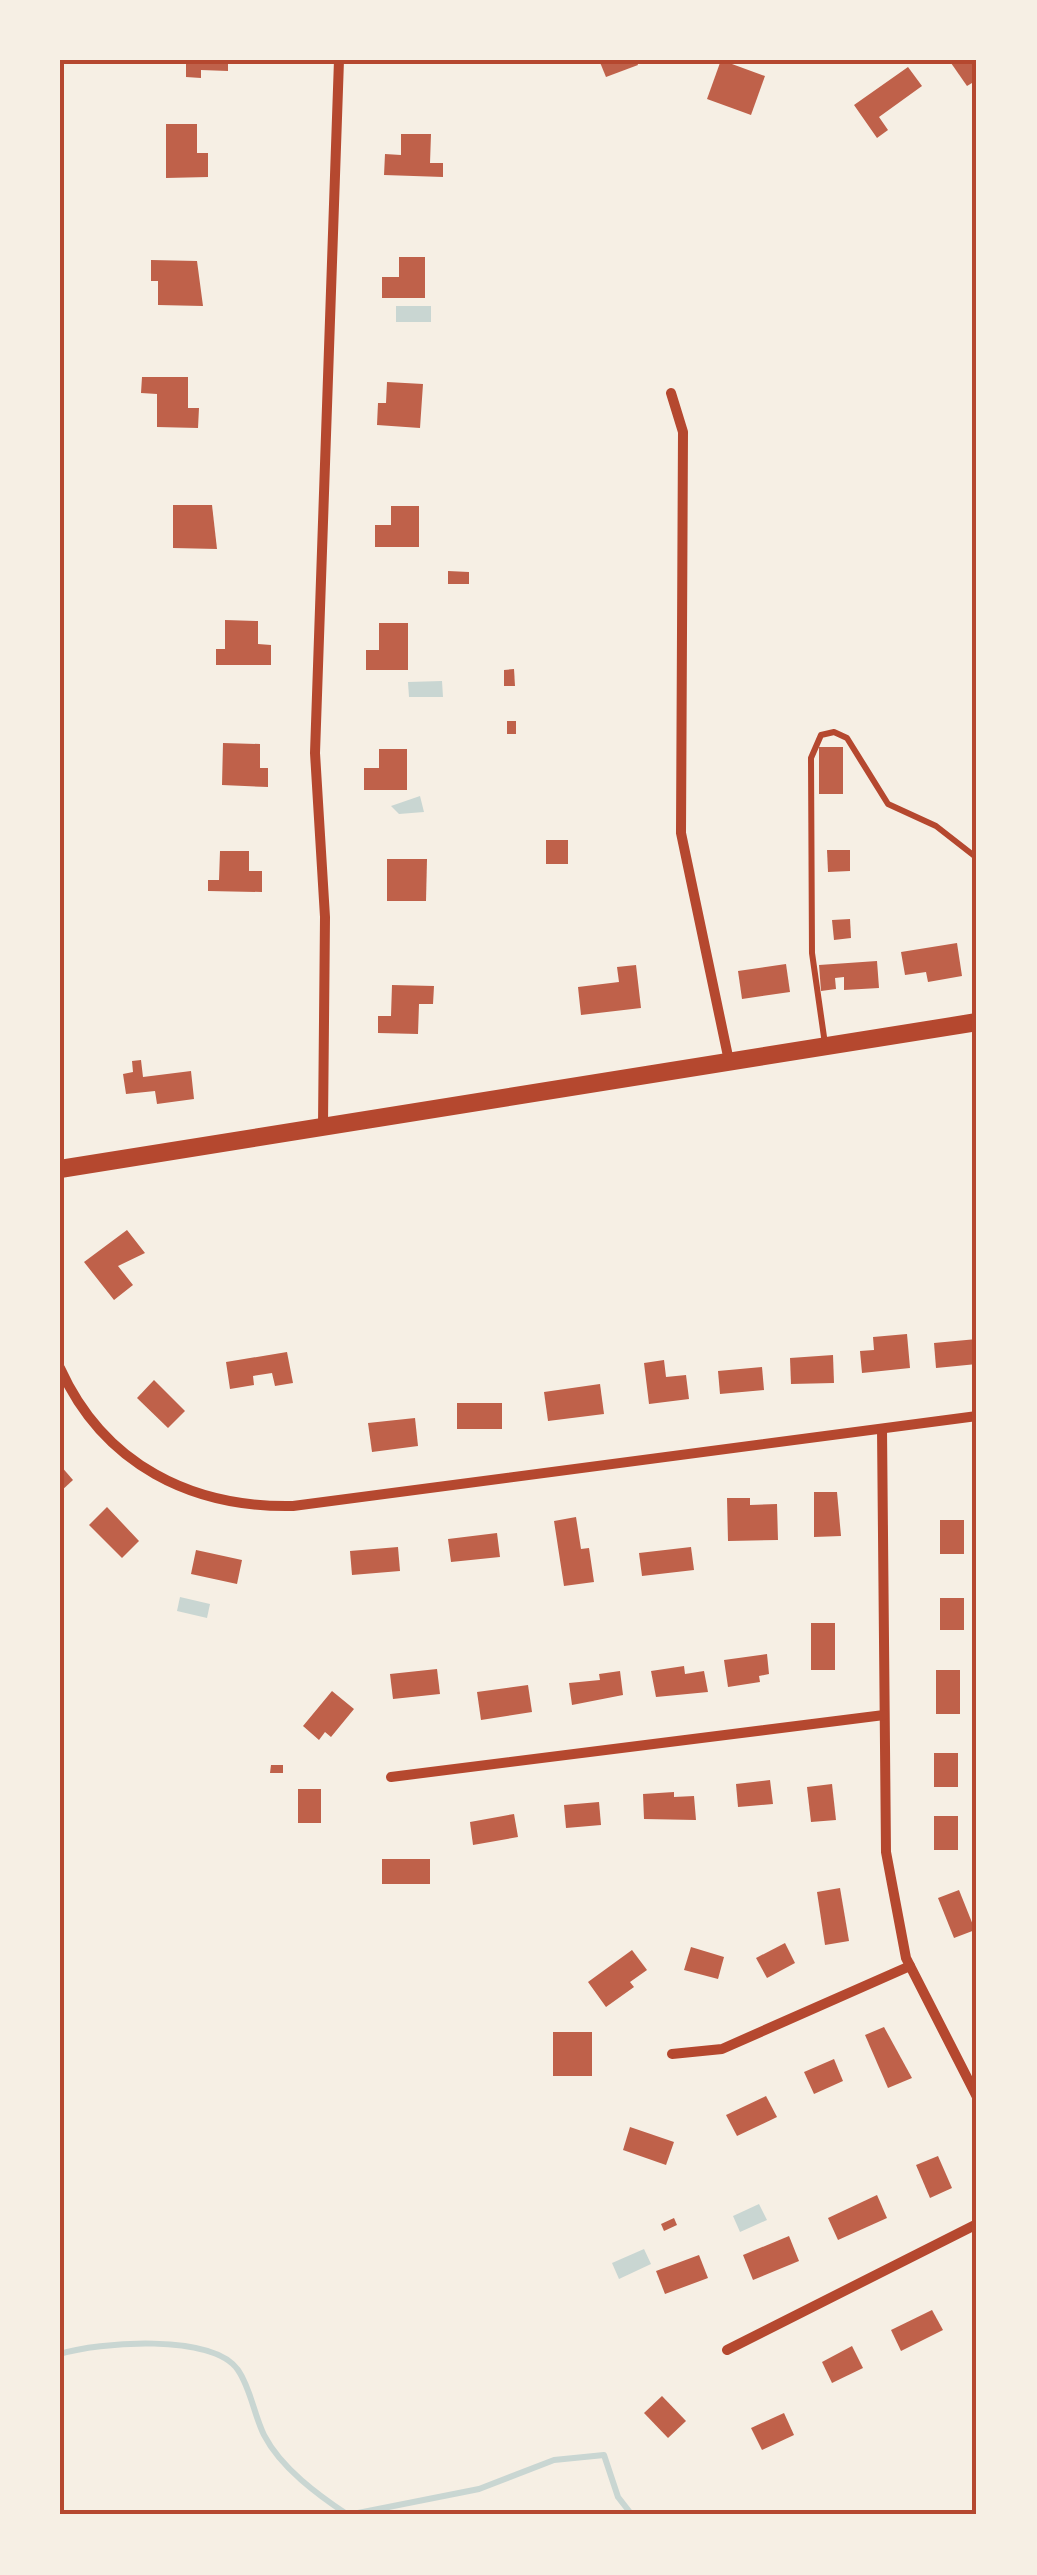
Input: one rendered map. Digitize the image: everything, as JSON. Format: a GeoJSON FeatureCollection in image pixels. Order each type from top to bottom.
{"type":"FeatureCollection","features":[{"type":"Feature","properties":{"kind":"main road"},"geometry":{"type":"LineString","coordinates":[[60,1168],[977,1022]]}},
{"type":"Feature","properties":{"kind":"street"},"geometry":{"type":"LineString","coordinates":[[324,1125],[325,917],[314,752],[339,60]]}},
{"type":"Feature","properties":{"kind":"street"},"geometry":{"type":"LineString","coordinates":[[670,393],[683,432],[681,833],[730,1060]]}},
{"type":"Feature","properties":{"kind":"street"},"geometry":{"type":"LineString","coordinates":[[60,1368],[86,1413],[119,1447],[156,1475],[198,1496],[243,1506],[293,1506],[977,1416]]}},
{"type":"Feature","properties":{"kind":"street"},"geometry":{"type":"LineString","coordinates":[[882,1428],[886,1852],[910,1966],[977,2097]]}},
{"type":"Feature","properties":{"kind":"street"},"geometry":{"type":"LineString","coordinates":[[391,1778],[884,1714]]}},
{"type":"Feature","properties":{"kind":"street"},"geometry":{"type":"LineString","coordinates":[[672,2054],[722,2049],[910,1966]]}},
{"type":"Feature","properties":{"kind":"street"},"geometry":{"type":"LineString","coordinates":[[726,2350],[977,2224]]}},
{"type":"Feature","properties":{"kind":"lane"},"geometry":{"type":"LineString","coordinates":[[826,1046],[812,952],[811,758],[821,735],[834,732],[847,738],[888,804],[936,826],[977,858]]}},
{"type":"Feature","properties":{"kind":"shaded area"},"geometry":{"type":"Polygon","coordinates":[[[396,306],[431,306],[431,322],[396,322],[396,306]]]}},
{"type":"Feature","properties":{"kind":"shaded area"},"geometry":{"type":"Polygon","coordinates":[[[442,681],[443,697],[409,697],[408,682],[442,681]]]}},
{"type":"Feature","properties":{"kind":"shaded area"},"geometry":{"type":"Polygon","coordinates":[[[420,796],[424,812],[399,814],[391,806],[420,796]]]}},
{"type":"Feature","properties":{"kind":"shaded area"},"geometry":{"type":"Polygon","coordinates":[[[180,1597],[210,1604],[207,1618],[177,1611],[180,1597]]]}},
{"type":"Feature","properties":{"kind":"shaded area"},"geometry":{"type":"Polygon","coordinates":[[[759,2204],[767,2220],[740,2232],[733,2216],[759,2204]]]}},
{"type":"Feature","properties":{"kind":"shaded area"},"geometry":{"type":"Polygon","coordinates":[[[644,2249],[651,2264],[619,2279],[612,2263],[644,2249]]]}},
{"type":"Feature","properties":{"kind":"building"},"geometry":{"type":"Polygon","coordinates":[[[186,60],[228,60],[228,71],[201,70],[201,78],[186,77],[186,60]]]}},
{"type":"Feature","properties":{"kind":"building"},"geometry":{"type":"Polygon","coordinates":[[[599,60],[636,60],[638,65],[606,77],[599,60]]]}},
{"type":"Feature","properties":{"kind":"building"},"geometry":{"type":"Polygon","coordinates":[[[721,60],[765,76],[751,115],[707,99],[721,60]]]}},
{"type":"Feature","properties":{"kind":"building"},"geometry":{"type":"Polygon","coordinates":[[[977,60],[977,80],[967,86],[951,63],[977,60]]]}},
{"type":"Feature","properties":{"kind":"building"},"geometry":{"type":"Polygon","coordinates":[[[908,67],[922,86],[879,117],[888,130],[877,138],[854,105],[908,67]]]}},
{"type":"Feature","properties":{"kind":"building"},"geometry":{"type":"Polygon","coordinates":[[[166,124],[197,124],[197,153],[208,153],[208,177],[166,178],[166,124]]]}},
{"type":"Feature","properties":{"kind":"building"},"geometry":{"type":"Polygon","coordinates":[[[401,134],[431,134],[430,163],[443,163],[443,177],[384,175],[385,154],[401,155],[401,134]]]}},
{"type":"Feature","properties":{"kind":"building"},"geometry":{"type":"Polygon","coordinates":[[[399,257],[425,257],[425,298],[382,298],[382,277],[399,277],[399,257]]]}},
{"type":"Feature","properties":{"kind":"building"},"geometry":{"type":"Polygon","coordinates":[[[151,260],[197,261],[203,306],[158,305],[158,281],[151,281],[151,260]]]}},
{"type":"Feature","properties":{"kind":"building"},"geometry":{"type":"Polygon","coordinates":[[[142,377],[188,377],[188,408],[199,408],[198,428],[157,427],[157,394],[141,393],[142,377]]]}},
{"type":"Feature","properties":{"kind":"building"},"geometry":{"type":"Polygon","coordinates":[[[387,382],[423,384],[420,428],[377,425],[378,403],[386,403],[387,382]]]}},
{"type":"Feature","properties":{"kind":"building"},"geometry":{"type":"Polygon","coordinates":[[[173,505],[212,505],[217,549],[173,548],[173,505]]]}},
{"type":"Feature","properties":{"kind":"building"},"geometry":{"type":"Polygon","coordinates":[[[391,506],[419,506],[419,547],[375,547],[375,525],[391,525],[391,506]]]}},
{"type":"Feature","properties":{"kind":"building"},"geometry":{"type":"Polygon","coordinates":[[[448,571],[469,572],[469,584],[448,584],[448,571]]]}},
{"type":"Feature","properties":{"kind":"building"},"geometry":{"type":"Polygon","coordinates":[[[225,620],[258,621],[258,644],[271,645],[271,665],[216,665],[216,649],[225,649],[225,620]]]}},
{"type":"Feature","properties":{"kind":"building"},"geometry":{"type":"Polygon","coordinates":[[[379,623],[408,623],[408,670],[366,670],[366,650],[379,650],[379,623]]]}},
{"type":"Feature","properties":{"kind":"building"},"geometry":{"type":"Polygon","coordinates":[[[514,669],[515,686],[504,686],[504,670],[514,669]]]}},
{"type":"Feature","properties":{"kind":"building"},"geometry":{"type":"Polygon","coordinates":[[[507,721],[516,721],[516,734],[507,734],[507,721]]]}},
{"type":"Feature","properties":{"kind":"building"},"geometry":{"type":"Polygon","coordinates":[[[223,743],[260,744],[260,768],[268,768],[268,787],[222,785],[223,743]]]}},
{"type":"Feature","properties":{"kind":"building"},"geometry":{"type":"Polygon","coordinates":[[[819,747],[843,747],[843,794],[819,794],[819,747]]]}},
{"type":"Feature","properties":{"kind":"building"},"geometry":{"type":"Polygon","coordinates":[[[379,749],[407,749],[407,790],[364,790],[364,768],[379,768],[379,749]]]}},
{"type":"Feature","properties":{"kind":"building"},"geometry":{"type":"Polygon","coordinates":[[[546,840],[568,840],[568,864],[546,864],[546,840]]]}},
{"type":"Feature","properties":{"kind":"building"},"geometry":{"type":"Polygon","coordinates":[[[827,850],[850,850],[850,871],[828,872],[827,850]]]}},
{"type":"Feature","properties":{"kind":"building"},"geometry":{"type":"Polygon","coordinates":[[[220,851],[249,851],[249,871],[262,871],[262,892],[208,891],[208,880],[219,880],[220,851]]]}},
{"type":"Feature","properties":{"kind":"building"},"geometry":{"type":"Polygon","coordinates":[[[387,859],[427,859],[426,901],[387,901],[387,859]]]}},
{"type":"Feature","properties":{"kind":"building"},"geometry":{"type":"Polygon","coordinates":[[[850,919],[851,938],[834,940],[832,920],[850,919]]]}},
{"type":"Feature","properties":{"kind":"building"},"geometry":{"type":"Polygon","coordinates":[[[957,943],[962,976],[928,982],[926,972],[905,975],[901,952],[957,943]]]}},
{"type":"Feature","properties":{"kind":"building"},"geometry":{"type":"Polygon","coordinates":[[[877,961],[879,988],[844,990],[844,977],[835,978],[836,989],[821,991],[819,965],[877,961]]]}},
{"type":"Feature","properties":{"kind":"building"},"geometry":{"type":"Polygon","coordinates":[[[786,964],[790,992],[742,999],[738,971],[786,964]]]}},
{"type":"Feature","properties":{"kind":"building"},"geometry":{"type":"Polygon","coordinates":[[[636,965],[641,1008],[581,1015],[578,987],[619,982],[617,967],[636,965]]]}},
{"type":"Feature","properties":{"kind":"building"},"geometry":{"type":"Polygon","coordinates":[[[392,985],[434,986],[433,1004],[419,1004],[418,1034],[378,1033],[378,1016],[391,1016],[392,985]]]}},
{"type":"Feature","properties":{"kind":"building"},"geometry":{"type":"Polygon","coordinates":[[[141,1060],[143,1077],[191,1071],[194,1099],[157,1104],[155,1091],[126,1094],[123,1074],[133,1072],[132,1061],[141,1060]]]}},
{"type":"Feature","properties":{"kind":"building"},"geometry":{"type":"Polygon","coordinates":[[[127,1230],[145,1253],[118,1266],[133,1285],[114,1300],[84,1262],[127,1230]]]}},
{"type":"Feature","properties":{"kind":"building"},"geometry":{"type":"Polygon","coordinates":[[[907,1334],[910,1368],[862,1373],[860,1351],[874,1350],[873,1337],[907,1334]]]}},
{"type":"Feature","properties":{"kind":"building"},"geometry":{"type":"Polygon","coordinates":[[[977,1339],[977,1364],[936,1368],[934,1343],[977,1339]]]}},
{"type":"Feature","properties":{"kind":"building"},"geometry":{"type":"Polygon","coordinates":[[[287,1352],[293,1383],[275,1386],[272,1373],[253,1376],[254,1385],[230,1389],[226,1362],[287,1352]]]}},
{"type":"Feature","properties":{"kind":"building"},"geometry":{"type":"Polygon","coordinates":[[[833,1355],[834,1383],[791,1384],[790,1358],[833,1355]]]}},
{"type":"Feature","properties":{"kind":"building"},"geometry":{"type":"Polygon","coordinates":[[[664,1360],[666,1377],[686,1375],[689,1399],[649,1404],[644,1363],[664,1360]]]}},
{"type":"Feature","properties":{"kind":"building"},"geometry":{"type":"Polygon","coordinates":[[[762,1367],[764,1390],[720,1394],[718,1371],[762,1367]]]}},
{"type":"Feature","properties":{"kind":"building"},"geometry":{"type":"Polygon","coordinates":[[[154,1380],[185,1411],[168,1428],[137,1398],[154,1380]]]}},
{"type":"Feature","properties":{"kind":"building"},"geometry":{"type":"Polygon","coordinates":[[[600,1384],[604,1414],[548,1421],[544,1392],[600,1384]]]}},
{"type":"Feature","properties":{"kind":"building"},"geometry":{"type":"Polygon","coordinates":[[[457,1403],[502,1403],[502,1429],[457,1429],[457,1403]]]}},
{"type":"Feature","properties":{"kind":"building"},"geometry":{"type":"Polygon","coordinates":[[[415,1418],[418,1446],[372,1452],[368,1423],[415,1418]]]}},
{"type":"Feature","properties":{"kind":"building"},"geometry":{"type":"Polygon","coordinates":[[[60,1465],[73,1480],[60,1492],[60,1465]]]}},
{"type":"Feature","properties":{"kind":"building"},"geometry":{"type":"Polygon","coordinates":[[[814,1492],[837,1492],[841,1536],[814,1537],[814,1492]]]}},
{"type":"Feature","properties":{"kind":"building"},"geometry":{"type":"Polygon","coordinates":[[[727,1498],[750,1498],[750,1505],[777,1504],[778,1540],[728,1541],[727,1498]]]}},
{"type":"Feature","properties":{"kind":"building"},"geometry":{"type":"Polygon","coordinates":[[[107,1507],[139,1541],[122,1558],[89,1525],[107,1507]]]}},
{"type":"Feature","properties":{"kind":"building"},"geometry":{"type":"Polygon","coordinates":[[[576,1517],[581,1549],[589,1548],[594,1582],[564,1586],[554,1521],[576,1517]]]}},
{"type":"Feature","properties":{"kind":"building"},"geometry":{"type":"Polygon","coordinates":[[[940,1520],[964,1520],[964,1554],[940,1554],[940,1520]]]}},
{"type":"Feature","properties":{"kind":"building"},"geometry":{"type":"Polygon","coordinates":[[[497,1533],[500,1557],[451,1562],[448,1539],[497,1533]]]}},
{"type":"Feature","properties":{"kind":"building"},"geometry":{"type":"Polygon","coordinates":[[[398,1547],[400,1571],[352,1575],[350,1551],[398,1547]]]}},
{"type":"Feature","properties":{"kind":"building"},"geometry":{"type":"Polygon","coordinates":[[[691,1547],[694,1570],[642,1576],[639,1553],[691,1547]]]}},
{"type":"Feature","properties":{"kind":"building"},"geometry":{"type":"Polygon","coordinates":[[[196,1550],[242,1560],[237,1584],[191,1574],[196,1550]]]}},
{"type":"Feature","properties":{"kind":"building"},"geometry":{"type":"Polygon","coordinates":[[[940,1598],[964,1598],[964,1630],[940,1630],[940,1598]]]}},
{"type":"Feature","properties":{"kind":"building"},"geometry":{"type":"Polygon","coordinates":[[[811,1623],[835,1623],[835,1670],[811,1670],[811,1623]]]}},
{"type":"Feature","properties":{"kind":"building"},"geometry":{"type":"Polygon","coordinates":[[[767,1654],[769,1674],[759,1676],[760,1682],[728,1687],[724,1660],[767,1654]]]}},
{"type":"Feature","properties":{"kind":"building"},"geometry":{"type":"Polygon","coordinates":[[[684,1666],[685,1674],[704,1671],[708,1692],[656,1697],[651,1671],[684,1666]]]}},
{"type":"Feature","properties":{"kind":"building"},"geometry":{"type":"Polygon","coordinates":[[[437,1669],[440,1694],[393,1699],[390,1674],[437,1669]]]}},
{"type":"Feature","properties":{"kind":"building"},"geometry":{"type":"Polygon","coordinates":[[[936,1670],[960,1670],[960,1714],[936,1714],[936,1670]]]}},
{"type":"Feature","properties":{"kind":"building"},"geometry":{"type":"Polygon","coordinates":[[[620,1671],[623,1695],[572,1705],[569,1683],[600,1680],[599,1674],[620,1671]]]}},
{"type":"Feature","properties":{"kind":"building"},"geometry":{"type":"Polygon","coordinates":[[[528,1685],[532,1712],[481,1720],[477,1692],[528,1685]]]}},
{"type":"Feature","properties":{"kind":"building"},"geometry":{"type":"Polygon","coordinates":[[[332,1691],[354,1709],[331,1737],[325,1732],[319,1740],[303,1726],[332,1691]]]}},
{"type":"Feature","properties":{"kind":"building"},"geometry":{"type":"Polygon","coordinates":[[[934,1753],[958,1753],[958,1787],[934,1787],[934,1753]]]}},
{"type":"Feature","properties":{"kind":"building"},"geometry":{"type":"Polygon","coordinates":[[[271,1765],[283,1765],[283,1773],[270,1773],[271,1765]]]}},
{"type":"Feature","properties":{"kind":"building"},"geometry":{"type":"Polygon","coordinates":[[[770,1780],[773,1804],[738,1807],[736,1784],[770,1780]]]}},
{"type":"Feature","properties":{"kind":"building"},"geometry":{"type":"Polygon","coordinates":[[[832,1784],[836,1820],[811,1822],[807,1787],[832,1784]]]}},
{"type":"Feature","properties":{"kind":"building"},"geometry":{"type":"Polygon","coordinates":[[[298,1789],[321,1789],[321,1823],[298,1823],[298,1789]]]}},
{"type":"Feature","properties":{"kind":"building"},"geometry":{"type":"Polygon","coordinates":[[[674,1792],[674,1797],[694,1796],[696,1820],[644,1819],[643,1794],[674,1792]]]}},
{"type":"Feature","properties":{"kind":"building"},"geometry":{"type":"Polygon","coordinates":[[[599,1802],[601,1825],[566,1828],[564,1805],[599,1802]]]}},
{"type":"Feature","properties":{"kind":"building"},"geometry":{"type":"Polygon","coordinates":[[[514,1814],[518,1837],[473,1845],[470,1822],[514,1814]]]}},
{"type":"Feature","properties":{"kind":"building"},"geometry":{"type":"Polygon","coordinates":[[[934,1816],[958,1816],[958,1850],[934,1850],[934,1816]]]}},
{"type":"Feature","properties":{"kind":"building"},"geometry":{"type":"Polygon","coordinates":[[[382,1859],[430,1859],[430,1884],[382,1884],[382,1859]]]}},
{"type":"Feature","properties":{"kind":"building"},"geometry":{"type":"Polygon","coordinates":[[[840,1888],[849,1941],[825,1945],[817,1892],[840,1888]]]}},
{"type":"Feature","properties":{"kind":"building"},"geometry":{"type":"Polygon","coordinates":[[[959,1890],[975,1930],[954,1938],[938,1898],[959,1890]]]}},
{"type":"Feature","properties":{"kind":"building"},"geometry":{"type":"Polygon","coordinates":[[[785,1943],[795,1963],[767,1978],[756,1958],[785,1943]]]}},
{"type":"Feature","properties":{"kind":"building"},"geometry":{"type":"Polygon","coordinates":[[[691,1947],[724,1957],[718,1979],[684,1970],[691,1947]]]}},
{"type":"Feature","properties":{"kind":"building"},"geometry":{"type":"Polygon","coordinates":[[[632,1950],[647,1970],[630,1982],[634,1987],[606,2007],[588,1982],[632,1950]]]}},
{"type":"Feature","properties":{"kind":"building"},"geometry":{"type":"Polygon","coordinates":[[[884,2027],[912,2078],[888,2088],[865,2035],[884,2027]]]}},
{"type":"Feature","properties":{"kind":"building"},"geometry":{"type":"Polygon","coordinates":[[[553,2032],[592,2032],[592,2076],[553,2076],[553,2032]]]}},
{"type":"Feature","properties":{"kind":"building"},"geometry":{"type":"Polygon","coordinates":[[[834,2059],[843,2081],[814,2094],[804,2072],[834,2059]]]}},
{"type":"Feature","properties":{"kind":"building"},"geometry":{"type":"Polygon","coordinates":[[[766,2096],[777,2117],[737,2136],[726,2115],[766,2096]]]}},
{"type":"Feature","properties":{"kind":"building"},"geometry":{"type":"Polygon","coordinates":[[[630,2127],[674,2142],[666,2165],[623,2150],[630,2127]]]}},
{"type":"Feature","properties":{"kind":"building"},"geometry":{"type":"Polygon","coordinates":[[[938,2156],[952,2188],[930,2198],[916,2165],[938,2156]]]}},
{"type":"Feature","properties":{"kind":"building"},"geometry":{"type":"Polygon","coordinates":[[[877,2195],[887,2218],[838,2240],[828,2218],[877,2195]]]}},
{"type":"Feature","properties":{"kind":"building"},"geometry":{"type":"Polygon","coordinates":[[[674,2218],[677,2225],[664,2231],[661,2224],[674,2218]]]}},
{"type":"Feature","properties":{"kind":"building"},"geometry":{"type":"Polygon","coordinates":[[[789,2236],[799,2261],[753,2280],[743,2255],[789,2236]]]}},
{"type":"Feature","properties":{"kind":"building"},"geometry":{"type":"Polygon","coordinates":[[[699,2255],[708,2278],[665,2294],[656,2271],[699,2255]]]}},
{"type":"Feature","properties":{"kind":"building"},"geometry":{"type":"Polygon","coordinates":[[[932,2310],[943,2330],[901,2351],[891,2330],[932,2310]]]}},
{"type":"Feature","properties":{"kind":"building"},"geometry":{"type":"Polygon","coordinates":[[[852,2346],[863,2368],[832,2383],[822,2362],[852,2346]]]}},
{"type":"Feature","properties":{"kind":"building"},"geometry":{"type":"Polygon","coordinates":[[[662,2396],[686,2421],[668,2438],[644,2413],[662,2396]]]}},
{"type":"Feature","properties":{"kind":"building"},"geometry":{"type":"Polygon","coordinates":[[[784,2413],[794,2435],[762,2450],[751,2428],[784,2413]]]}},
{"type":"Feature","properties":{"kind":"waterway"},"geometry":{"type":"LineString","coordinates":[[60,2354],[100,2346],[154,2344],[205,2350],[225,2358],[242,2377],[264,2435],[280,2459],[348,2515],[479,2489],[554,2460],[604,2455],[618,2497],[632,2515]]}}]}
